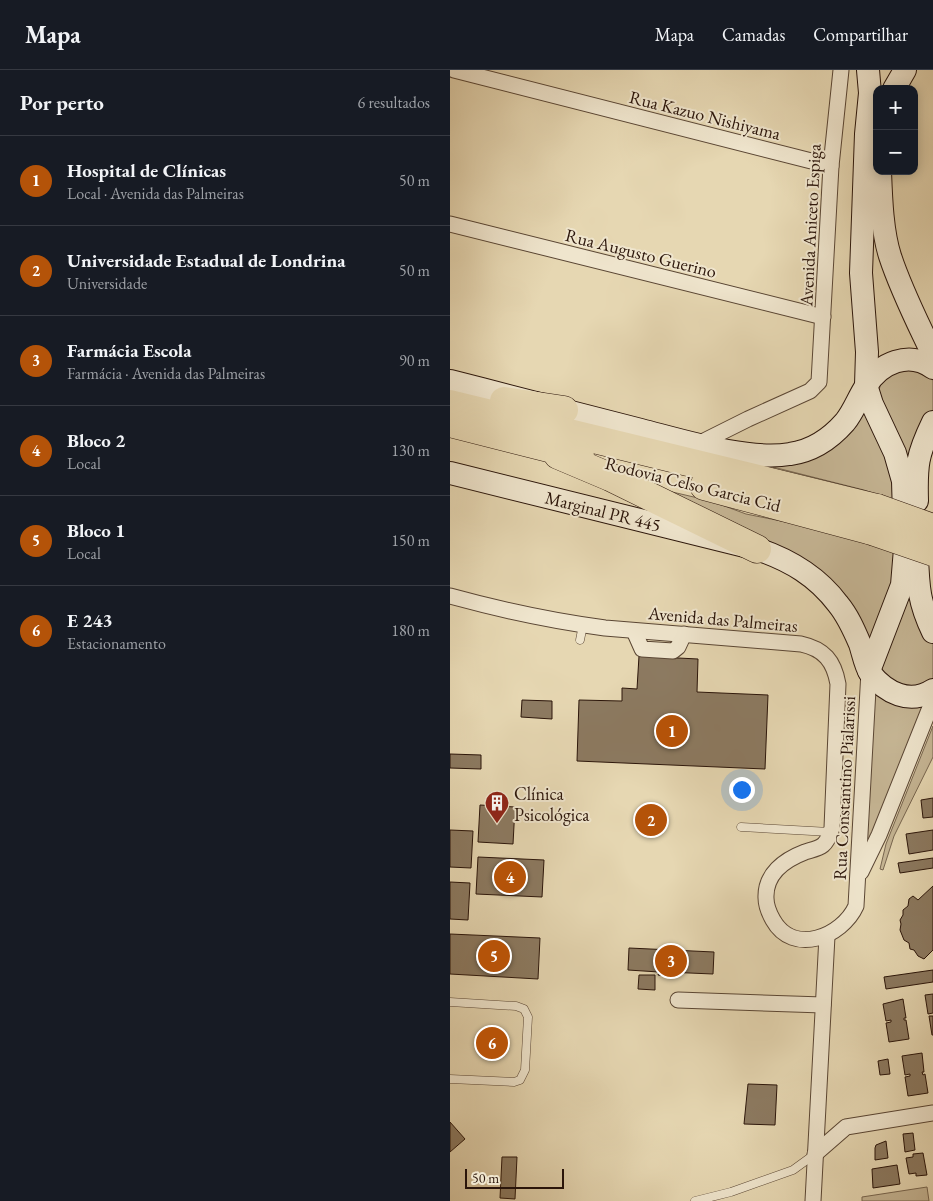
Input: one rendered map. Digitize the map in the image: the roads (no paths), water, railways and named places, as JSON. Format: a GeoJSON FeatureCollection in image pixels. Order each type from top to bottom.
{"type":"FeatureCollection","features":[{"type":"Feature","properties":{"kind":"highway"},"geometry":{"type":"LineString","coordinates":[[450,393],[564,410]]}},
{"type":"Feature","properties":{"kind":"highway","name":"Rodovia Celso Garcia Cid"},"geometry":{"type":"LineString","coordinates":[[450,404],[874,520],[933,552]]}},
{"type":"Feature","properties":{"kind":"highway","name":"Rodovia Celso Garcia Cid"},"geometry":{"type":"LineString","coordinates":[[450,424],[727,492],[874,520],[933,528]]}},
{"type":"Feature","properties":{"kind":"highway"},"geometry":{"type":"LineString","coordinates":[[536,445],[610,477],[757,549]]}},
{"type":"Feature","properties":{"kind":"main road"},"geometry":{"type":"LineString","coordinates":[[868,70],[870,94],[865,153],[861,273],[867,352],[866,385],[872,404],[895,453],[903,481],[905,550],[902,585],[869,671],[885,688],[899,696],[913,697],[933,690]]}},
{"type":"Feature","properties":{"kind":"main road"},"geometry":{"type":"LineString","coordinates":[[878,70],[882,72],[894,70]]}},
{"type":"Feature","properties":{"kind":"main road"},"geometry":{"type":"LineString","coordinates":[[896,85],[905,70]]}},
{"type":"Feature","properties":{"kind":"main road"},"geometry":{"type":"LineString","coordinates":[[880,175],[881,204],[890,254],[915,318],[933,355]]}},
{"type":"Feature","properties":{"kind":"main road"},"geometry":{"type":"LineString","coordinates":[[450,381],[698,444],[762,455],[779,456],[804,451],[828,438],[844,422],[855,407],[866,385],[880,370],[896,360],[914,360],[933,368]]}},
{"type":"Feature","properties":{"kind":"main road"},"geometry":{"type":"LineString","coordinates":[[933,422],[920,450],[916,479],[918,586],[924,613],[933,632]]}},
{"type":"Feature","properties":{"kind":"main road","name":"Marginal PR 445"},"geometry":{"type":"LineString","coordinates":[[450,473],[757,549],[795,564],[824,587],[849,620],[869,671]]}},
{"type":"Feature","properties":{"kind":"street","name":"Rua Kazuo Nishiyama"},"geometry":{"type":"LineString","coordinates":[[454,70],[831,166]]}},
{"type":"Feature","properties":{"kind":"street","name":"Avenida Aniceto Espiga"},"geometry":{"type":"LineString","coordinates":[[698,444],[810,391],[819,382],[831,166],[841,70]]}},
{"type":"Feature","properties":{"kind":"street","name":"Rua Augusto Guerino"},"geometry":{"type":"LineString","coordinates":[[450,224],[824,317]]}},
{"type":"Feature","properties":{"kind":"street","name":"Avenida das Palmeiras"},"geometry":{"type":"LineString","coordinates":[[450,596],[537,618],[581,633],[634,631],[642,649],[673,651],[678,647],[684,634],[801,644],[821,651],[828,659],[838,684],[830,832]]}},
{"type":"Feature","properties":{"kind":"street","name":"Rua Constantino Pialarissi"},"geometry":{"type":"LineString","coordinates":[[827,936],[842,926],[852,916],[856,906],[869,671]]}},
{"type":"Feature","properties":{"kind":"street"},"geometry":{"type":"LineString","coordinates":[[858,877],[879,835],[933,700]]}},
{"type":"Feature","properties":{"kind":"street"},"geometry":{"type":"LineString","coordinates":[[813,1201],[827,936],[802,940],[781,931],[768,910],[766,899],[767,887],[772,873],[792,857],[822,846],[830,832]]}},
{"type":"Feature","properties":{"kind":"street"},"geometry":{"type":"LineString","coordinates":[[678,1000],[823,1005]]}},
{"type":"Feature","properties":{"kind":"street"},"geometry":{"type":"LineString","coordinates":[[815,1154],[846,1127],[933,1113]]}},
{"type":"Feature","properties":{"kind":"lane"},"geometry":{"type":"LineString","coordinates":[[741,827],[830,832]]}},
{"type":"Feature","properties":{"kind":"lane"},"geometry":{"type":"LineString","coordinates":[[450,1002],[516,1006],[524,1009],[528,1016],[525,1070],[520,1080],[514,1082],[450,1079]]}},
{"type":"Feature","properties":{"kind":"lane"},"geometry":{"type":"LineString","coordinates":[[695,1201],[731,1192],[793,1170],[815,1154]]}},
{"type":"Feature","properties":{"kind":"place","name":"Hospital de Clínicas"},"geometry":{"type":"Point","coordinates":[672,731]}},
{"type":"Feature","properties":{"kind":"place","name":"Universidade Estadual de Londrina"},"geometry":{"type":"Point","coordinates":[651,820]}},
{"type":"Feature","properties":{"kind":"place","name":"Clínica Psicológica"},"geometry":{"type":"Point","coordinates":[497,824]}},
{"type":"Feature","properties":{"kind":"place","name":"Bloco 2"},"geometry":{"type":"Point","coordinates":[510,877]}},
{"type":"Feature","properties":{"kind":"place","name":"Bloco 1"},"geometry":{"type":"Point","coordinates":[494,956]}},
{"type":"Feature","properties":{"kind":"place","name":"Farmácia Escola"},"geometry":{"type":"Point","coordinates":[671,961]}},
{"type":"Feature","properties":{"kind":"place","name":"E 243"},"geometry":{"type":"Point","coordinates":[492,1043]}}]}
